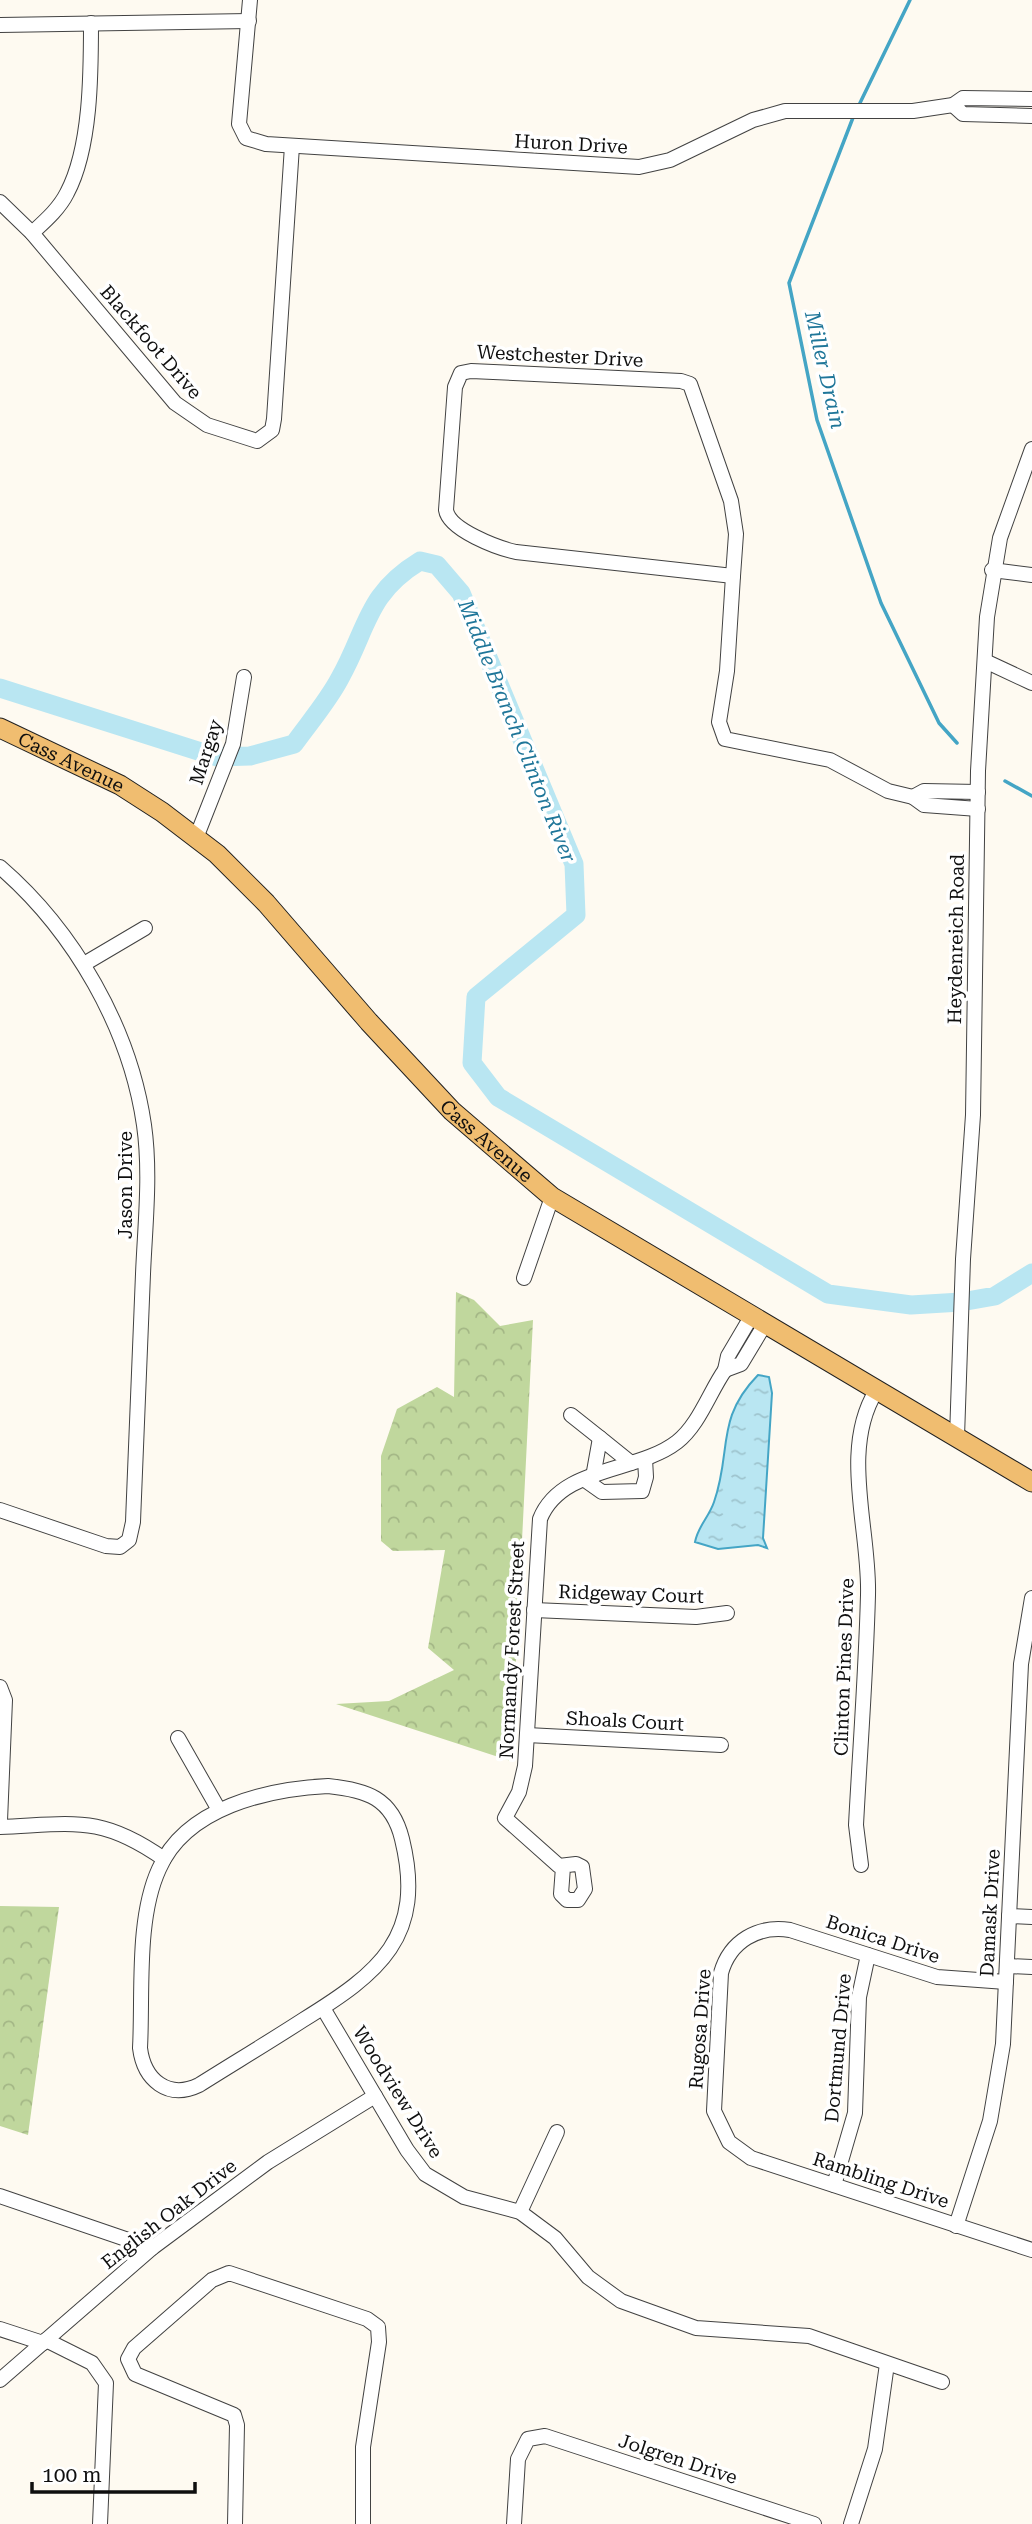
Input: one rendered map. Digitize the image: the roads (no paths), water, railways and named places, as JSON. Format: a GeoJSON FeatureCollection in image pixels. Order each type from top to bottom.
{"type":"FeatureCollection","features":[{"type":"Feature","properties":{"kind":"main road","name":"Cass Avenue"},"geometry":{"type":"LineString","coordinates":[[0,728],[120,785],[196,838],[267,903],[369,1022],[452,1111],[552,1197],[1032,1482]]}},
{"type":"Feature","properties":{"kind":"street"},"geometry":{"type":"LineString","coordinates":[[0,24],[249,21],[250,0]]}},
{"type":"Feature","properties":{"kind":"street","name":"Huron Drive"},"geometry":{"type":"LineString","coordinates":[[249,21],[240,129],[252,142],[639,167],[684,154],[753,120],[800,109],[913,111],[953,106],[963,98],[1032,100]]}},
{"type":"Feature","properties":{"kind":"street"},"geometry":{"type":"LineString","coordinates":[[32,233],[60,205],[77,166],[90,86],[91,23]]}},
{"type":"Feature","properties":{"kind":"street"},"geometry":{"type":"LineString","coordinates":[[1003,115],[1004,99]]}},
{"type":"Feature","properties":{"kind":"street","name":"Huron Drive"},"geometry":{"type":"LineString","coordinates":[[953,106],[963,114],[1032,116]]}},
{"type":"Feature","properties":{"kind":"street","name":"Blackfoot Drive"},"geometry":{"type":"LineString","coordinates":[[0,202],[32,233],[174,402],[206,425],[257,441],[272,430],[274,419],[292,146]]}},
{"type":"Feature","properties":{"kind":"street","name":"Westchester Drive"},"geometry":{"type":"LineString","coordinates":[[733,576],[516,552],[482,541],[453,522],[446,510],[455,387],[461,373],[471,371],[668,380],[690,384],[731,501],[736,534],[727,671],[719,722],[725,739],[732,743],[830,761],[888,791],[913,797],[924,805],[978,808]]}},
{"type":"Feature","properties":{"kind":"street","name":"Heydenreich Road"},"geometry":{"type":"LineString","coordinates":[[957,1437],[963,1259],[973,1115],[978,792],[985,661],[992,570],[1009,506],[1032,449]]}},
{"type":"Feature","properties":{"kind":"street"},"geometry":{"type":"LineString","coordinates":[[992,570],[1032,575]]}},
{"type":"Feature","properties":{"kind":"street"},"geometry":{"type":"LineString","coordinates":[[985,661],[1032,683]]}},
{"type":"Feature","properties":{"kind":"street","name":"Margay"},"geometry":{"type":"LineString","coordinates":[[196,838],[233,744],[244,677]]}},
{"type":"Feature","properties":{"kind":"street","name":"Westchester Drive"},"geometry":{"type":"LineString","coordinates":[[913,797],[924,791],[978,792]]}},
{"type":"Feature","properties":{"kind":"street"},"geometry":{"type":"LineString","coordinates":[[945,807],[946,791]]}},
{"type":"Feature","properties":{"kind":"street","name":"Jason Drive"},"geometry":{"type":"LineString","coordinates":[[0,867],[42,909],[84,964],[123,1051],[142,1115],[146,1200],[133,1522],[125,1545],[106,1546],[0,1510]]}},
{"type":"Feature","properties":{"kind":"street"},"geometry":{"type":"LineString","coordinates":[[84,964],[145,928]]}},
{"type":"Feature","properties":{"kind":"street"},"geometry":{"type":"LineString","coordinates":[[524,1278],[552,1197]]}},
{"type":"Feature","properties":{"kind":"street","name":"Normandy Forest Street"},"geometry":{"type":"LineString","coordinates":[[563,1867],[505,1818],[522,1785],[540,1519],[557,1493],[638,1461],[681,1439],[725,1370],[728,1356],[758,1320]]}},
{"type":"Feature","properties":{"kind":"street","name":"Clinton Pines Drive"},"geometry":{"type":"LineString","coordinates":[[861,1865],[856,1825],[868,1585],[859,1494],[863,1415],[876,1391]]}},
{"type":"Feature","properties":{"kind":"street"},"geometry":{"type":"LineString","coordinates":[[571,1415],[600,1438],[638,1461],[646,1477],[642,1491],[602,1492],[589,1479],[600,1438]]}},
{"type":"Feature","properties":{"kind":"street","name":"Damask Drive"},"geometry":{"type":"LineString","coordinates":[[956,2226],[993,2106],[1003,2044],[1021,1664],[1032,1598]]}},
{"type":"Feature","properties":{"kind":"street","name":"Ridgeway Court"},"geometry":{"type":"LineString","coordinates":[[534,1610],[696,1618],[727,1613]]}},
{"type":"Feature","properties":{"kind":"street"},"geometry":{"type":"LineString","coordinates":[[0,1687],[5,1700],[0,1821]]}},
{"type":"Feature","properties":{"kind":"street","name":"Shoals Court"},"geometry":{"type":"LineString","coordinates":[[527,1735],[721,1745]]}},
{"type":"Feature","properties":{"kind":"street"},"geometry":{"type":"LineString","coordinates":[[178,1738],[219,1810]]}},
{"type":"Feature","properties":{"kind":"street"},"geometry":{"type":"LineString","coordinates":[[1015,1784],[1032,1785]]}},
{"type":"Feature","properties":{"kind":"street"},"geometry":{"type":"LineString","coordinates":[[328,1786],[347,1789],[379,1799],[393,1814],[405,1851],[410,1884],[408,1908],[401,1932],[390,1952],[370,1974],[323,2008],[193,2088],[170,2090],[156,2084],[144,2067],[141,2048],[146,1922],[150,1894],[163,1859],[189,1832],[219,1810],[278,1793],[328,1786]]}},
{"type":"Feature","properties":{"kind":"street"},"geometry":{"type":"LineString","coordinates":[[0,1827],[81,1824],[120,1832],[163,1859]]}},
{"type":"Feature","properties":{"kind":"street"},"geometry":{"type":"LineString","coordinates":[[1009,1916],[1032,1917]]}},
{"type":"Feature","properties":{"kind":"street","name":"Bonica Drive"},"geometry":{"type":"LineString","coordinates":[[751,1934],[768,1929],[790,1930],[947,1979],[1006,1982]]}},
{"type":"Feature","properties":{"kind":"street","name":"Rugosa Drive"},"geometry":{"type":"LineString","coordinates":[[724,2136],[714,2111],[719,1983],[728,1954],[751,1934]]}},
{"type":"Feature","properties":{"kind":"street","name":"Dortmund Drive"},"geometry":{"type":"LineString","coordinates":[[834,2185],[854,2119],[859,1997],[868,1955]]}},
{"type":"Feature","properties":{"kind":"street"},"geometry":{"type":"LineString","coordinates":[[1007,1966],[1032,1967]]}},
{"type":"Feature","properties":{"kind":"street","name":"Woodview Drive"},"geometry":{"type":"LineString","coordinates":[[323,2008],[412,2159],[433,2180],[464,2197],[520,2212],[555,2238],[599,2287],[633,2307],[712,2330],[809,2336],[942,2382]]}},
{"type":"Feature","properties":{"kind":"street","name":"English Oak Drive"},"geometry":{"type":"LineString","coordinates":[[0,2380],[152,2248],[268,2162],[375,2096]]}},
{"type":"Feature","properties":{"kind":"street"},"geometry":{"type":"LineString","coordinates":[[520,2212],[557,2132]]}},
{"type":"Feature","properties":{"kind":"street","name":"Rambling Drive"},"geometry":{"type":"LineString","coordinates":[[724,2136],[733,2147],[751,2158],[1032,2250]]}},
{"type":"Feature","properties":{"kind":"street"},"geometry":{"type":"LineString","coordinates":[[0,2196],[152,2248]]}},
{"type":"Feature","properties":{"kind":"street"},"geometry":{"type":"LineString","coordinates":[[234,2524],[237,2425],[234,2415],[141,2377],[131,2371],[128,2359],[134,2348],[212,2280],[229,2273],[367,2319],[378,2327],[379,2342],[363,2447],[363,2524]]}},
{"type":"Feature","properties":{"kind":"street"},"geometry":{"type":"LineString","coordinates":[[0,2329],[45,2342],[92,2363],[106,2383],[100,2524]]}},
{"type":"Feature","properties":{"kind":"street"},"geometry":{"type":"LineString","coordinates":[[851,2524],[875,2449],[887,2364]]}},
{"type":"Feature","properties":{"kind":"street","name":"Jolgren Drive"},"geometry":{"type":"LineString","coordinates":[[514,2524],[518,2459],[528,2439],[552,2437],[814,2524]]}},
{"type":"Feature","properties":{"kind":"water"},"geometry":{"type":"Polygon","coordinates":[[[758,1375],[769,1377],[772,1393],[763,1538],[767,1548],[758,1545],[718,1549],[695,1542],[714,1502],[730,1421],[745,1391],[758,1375]]]}},
{"type":"Feature","properties":{"kind":"waterway","name":"Miller Drain"},"geometry":{"type":"LineString","coordinates":[[859,105],[910,0]]}},
{"type":"Feature","properties":{"kind":"waterway","name":"Miller Drain"},"geometry":{"type":"LineString","coordinates":[[854,115],[789,283],[817,420],[881,603],[939,723],[957,743]]}},
{"type":"Feature","properties":{"kind":"waterway","name":"Middle Branch Clinton River"},"geometry":{"type":"LineString","coordinates":[[0,688],[217,757],[250,756],[294,744],[335,687],[378,599],[402,573],[420,561],[437,565],[461,593],[574,864],[576,915],[476,997],[472,1063],[498,1097],[828,1294],[911,1305],[961,1302],[995,1296],[1032,1273]]}},
{"type":"Feature","properties":{"kind":"waterway","name":"Miller Drain"},"geometry":{"type":"LineString","coordinates":[[1005,781],[1032,796]]}}]}
